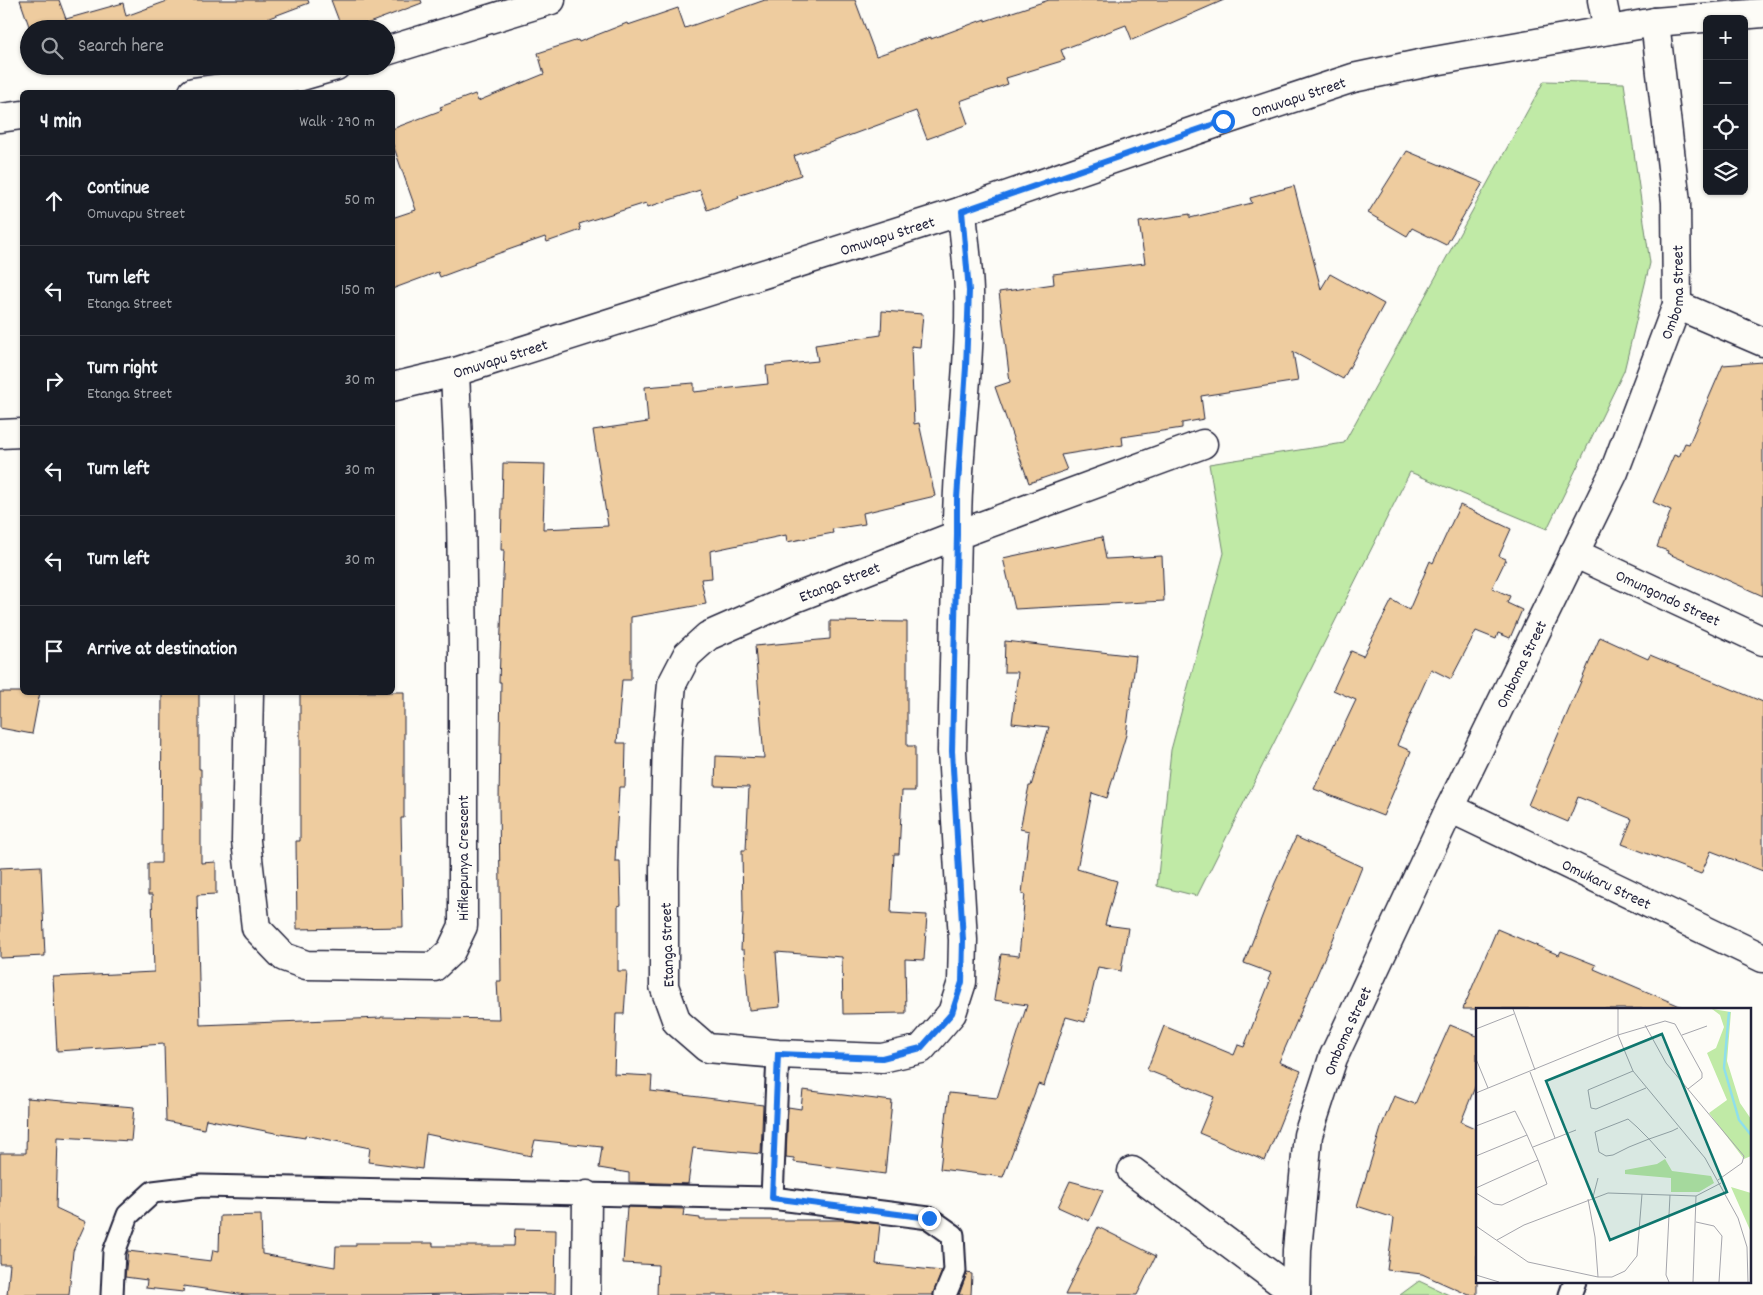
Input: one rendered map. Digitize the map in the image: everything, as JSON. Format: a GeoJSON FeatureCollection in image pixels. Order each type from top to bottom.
{"type":"FeatureCollection","features":[{"type":"Feature","properties":{"kind":"street"},"geometry":{"type":"LineString","coordinates":[[395,48],[551,0]]}},
{"type":"Feature","properties":{"kind":"street"},"geometry":{"type":"LineString","coordinates":[[1602,0],[1608,30]]}},
{"type":"Feature","properties":{"kind":"street","name":"Omuvapu Street"},"geometry":{"type":"LineString","coordinates":[[395,386],[455,372],[962,211],[1352,78],[1429,62],[1655,22],[1763,13]]}},
{"type":"Feature","properties":{"kind":"street","name":"Omboma Street"},"geometry":{"type":"LineString","coordinates":[[1296,1294],[1297,1250],[1308,1135],[1333,1058],[1450,808],[1614,472],[1677,305],[1676,202],[1655,22]]}},
{"type":"Feature","properties":{"kind":"street"},"geometry":{"type":"LineString","coordinates":[[207,90],[305,75]]}},
{"type":"Feature","properties":{"kind":"street"},"geometry":{"type":"LineString","coordinates":[[0,118],[20,115]]}},
{"type":"Feature","properties":{"kind":"street","name":"Etanga Street"},"geometry":{"type":"LineString","coordinates":[[957,535],[790,600],[708,636],[687,655],[672,684],[667,738],[664,986],[677,1022],[707,1048],[778,1054],[882,1058],[921,1048],[952,1013],[962,982],[963,940],[952,751],[957,535],[957,499],[969,291],[962,211]]}},
{"type":"Feature","properties":{"kind":"street"},"geometry":{"type":"LineString","coordinates":[[1677,305],[1763,342]]}},
{"type":"Feature","properties":{"kind":"street","name":"Hifikepunya Crescent"},"geometry":{"type":"LineString","coordinates":[[250,695],[246,841],[256,928],[284,957],[306,965],[434,967],[451,951],[463,926],[462,588],[455,372]]}},
{"type":"Feature","properties":{"kind":"street"},"geometry":{"type":"LineString","coordinates":[[0,434],[20,433]]}},
{"type":"Feature","properties":{"kind":"street"},"geometry":{"type":"LineString","coordinates":[[957,535],[1203,444]]}},
{"type":"Feature","properties":{"kind":"street","name":"Omungondo Street"},"geometry":{"type":"LineString","coordinates":[[1574,553],[1763,642]]}},
{"type":"Feature","properties":{"kind":"street","name":"Omukaru Street"},"geometry":{"type":"LineString","coordinates":[[1450,808],[1763,958]]}},
{"type":"Feature","properties":{"kind":"street"},"geometry":{"type":"LineString","coordinates":[[1132,1171],[1296,1294]]}},
{"type":"Feature","properties":{"kind":"street"},"geometry":{"type":"LineString","coordinates":[[586,1295],[587,1195]]}},
{"type":"Feature","properties":{"kind":"lane"},"geometry":{"type":"LineString","coordinates":[[772,1198],[778,1054]]}},
{"type":"Feature","properties":{"kind":"lane"},"geometry":{"type":"LineString","coordinates":[[112,1295],[114,1252],[128,1215],[153,1192],[202,1186],[772,1198],[929,1218],[953,1235],[955,1271],[945,1295]]}},
{"type":"Feature","properties":{"kind":"lane"},"geometry":{"type":"LineString","coordinates":[[1570,1295],[1575,1282]]}},
{"type":"Feature","properties":{"kind":"green space"},"geometry":{"type":"Polygon","coordinates":[[[1544,81],[1624,83],[1650,263],[1624,371],[1547,529],[1410,472],[1197,896],[1157,886],[1171,750],[1224,553],[1209,464],[1344,443],[1544,81]]]}},
{"type":"Feature","properties":{"kind":"green space"},"geometry":{"type":"Polygon","coordinates":[[[1419,1281],[1449,1295],[1400,1295],[1419,1281]]]}},
{"type":"Feature","properties":{"kind":"building"},"geometry":{"type":"Polygon","coordinates":[[[20,0],[59,0],[66,19],[123,3],[126,16],[170,0],[308,0],[309,3],[264,20],[27,20],[20,0]]]}},
{"type":"Feature","properties":{"kind":"building"},"geometry":{"type":"Polygon","coordinates":[[[331,0],[421,0],[422,3],[377,20],[339,20],[331,0]]]}},
{"type":"Feature","properties":{"kind":"building"},"geometry":{"type":"Polygon","coordinates":[[[765,0],[855,0],[876,56],[931,37],[931,39],[985,19],[985,21],[1049,0],[1224,0],[1132,40],[1126,25],[1061,50],[1065,60],[1006,78],[1008,84],[960,101],[968,124],[927,139],[916,111],[794,156],[801,175],[738,196],[739,198],[707,210],[700,190],[648,207],[646,203],[579,224],[581,230],[547,242],[545,237],[474,262],[475,264],[440,277],[438,272],[395,288],[395,217],[416,210],[395,150],[395,128],[442,110],[440,107],[475,94],[478,101],[544,74],[538,53],[578,40],[579,42],[627,23],[628,25],[678,8],[685,28],[765,0]]]}},
{"type":"Feature","properties":{"kind":"building"},"geometry":{"type":"Polygon","coordinates":[[[1407,151],[1483,183],[1446,245],[1412,228],[1407,236],[1368,213],[1407,151]]]}},
{"type":"Feature","properties":{"kind":"building"},"geometry":{"type":"Polygon","coordinates":[[[1294,186],[1321,289],[1330,274],[1384,304],[1343,379],[1293,352],[1298,381],[1201,396],[1204,419],[1182,423],[1182,428],[1122,437],[1123,445],[1061,455],[1067,470],[1029,483],[995,387],[1010,382],[999,292],[1054,284],[1053,274],[1145,263],[1139,222],[1190,214],[1190,218],[1252,203],[1250,198],[1294,186]]]}},
{"type":"Feature","properties":{"kind":"building"},"geometry":{"type":"Polygon","coordinates":[[[882,311],[923,314],[920,347],[911,346],[914,424],[919,423],[935,496],[863,513],[865,524],[832,529],[833,533],[787,542],[786,535],[710,551],[712,578],[701,579],[706,604],[631,617],[631,680],[622,680],[617,743],[626,743],[625,787],[619,787],[615,861],[620,861],[621,905],[618,906],[618,971],[627,971],[624,1014],[616,1014],[614,1074],[652,1076],[651,1091],[763,1105],[761,1154],[693,1148],[688,1184],[629,1182],[629,1173],[599,1168],[602,1147],[535,1140],[531,1156],[426,1134],[422,1169],[368,1162],[370,1148],[305,1135],[305,1138],[280,1134],[206,1119],[204,1129],[166,1121],[164,1044],[57,1051],[53,977],[154,972],[152,895],[148,895],[148,863],[161,863],[162,695],[199,695],[201,863],[216,862],[216,894],[197,895],[200,1025],[381,1017],[499,1019],[497,981],[501,981],[499,800],[501,682],[499,682],[504,550],[501,550],[503,463],[545,464],[543,529],[608,526],[593,430],[648,422],[645,387],[694,383],[694,392],[768,384],[766,366],[818,361],[815,345],[881,335],[882,311]]]}},
{"type":"Feature","properties":{"kind":"building"},"geometry":{"type":"Polygon","coordinates":[[[1763,362],[1763,596],[1657,547],[1671,510],[1653,502],[1674,455],[1679,457],[1685,443],[1689,444],[1723,365],[1763,362]]]}},
{"type":"Feature","properties":{"kind":"building"},"geometry":{"type":"Polygon","coordinates":[[[1460,505],[1511,529],[1499,556],[1506,559],[1492,588],[1510,596],[1507,603],[1522,610],[1510,638],[1498,633],[1496,639],[1476,631],[1451,679],[1431,669],[1397,745],[1411,751],[1383,816],[1314,789],[1356,700],[1333,690],[1351,651],[1363,656],[1392,600],[1409,610],[1430,561],[1433,563],[1460,505]]]}},
{"type":"Feature","properties":{"kind":"building"},"geometry":{"type":"Polygon","coordinates":[[[1102,537],[1106,559],[1162,556],[1164,601],[1015,609],[1003,558],[1102,537]]]}},
{"type":"Feature","properties":{"kind":"building"},"geometry":{"type":"Polygon","coordinates":[[[830,621],[907,622],[907,746],[915,746],[915,791],[902,791],[899,854],[894,854],[891,913],[927,915],[924,960],[905,959],[906,1013],[843,1014],[842,957],[776,952],[780,1007],[749,1010],[744,950],[741,950],[743,911],[742,850],[746,850],[749,787],[715,786],[716,756],[764,758],[755,646],[830,639],[830,621]]]}},
{"type":"Feature","properties":{"kind":"building"},"geometry":{"type":"Polygon","coordinates":[[[1600,637],[1648,659],[1650,655],[1763,702],[1763,871],[1711,851],[1701,874],[1622,844],[1632,819],[1578,797],[1568,822],[1528,805],[1600,637]]]}},
{"type":"Feature","properties":{"kind":"building"},"geometry":{"type":"Polygon","coordinates":[[[1005,641],[1136,656],[1126,735],[1107,798],[1092,793],[1077,869],[1117,881],[1105,925],[1128,928],[1121,971],[1098,967],[1085,1022],[1066,1017],[1044,1086],[1038,1084],[1003,1177],[940,1169],[949,1093],[997,1098],[1027,1005],[994,1000],[1001,954],[1019,956],[1025,894],[1022,894],[1029,831],[1020,829],[1029,786],[1031,786],[1049,727],[1012,723],[1018,672],[1004,672],[1005,641]]]}},
{"type":"Feature","properties":{"kind":"building"},"geometry":{"type":"Polygon","coordinates":[[[0,692],[20,692],[20,695],[39,695],[32,734],[0,728],[0,692]]]}},
{"type":"Feature","properties":{"kind":"building"},"geometry":{"type":"Polygon","coordinates":[[[395,692],[404,692],[404,818],[401,818],[403,927],[297,929],[296,841],[300,841],[300,695],[395,695],[395,692]]]}},
{"type":"Feature","properties":{"kind":"building"},"geometry":{"type":"Polygon","coordinates":[[[1296,837],[1362,867],[1330,947],[1279,1062],[1301,1071],[1265,1161],[1199,1133],[1214,1097],[1147,1070],[1164,1026],[1234,1055],[1238,1045],[1244,1047],[1270,981],[1268,980],[1271,973],[1244,963],[1275,883],[1296,837]]]}},
{"type":"Feature","properties":{"kind":"building"},"geometry":{"type":"Polygon","coordinates":[[[41,866],[45,956],[0,958],[0,868],[41,866]]]}},
{"type":"Feature","properties":{"kind":"building"},"geometry":{"type":"Polygon","coordinates":[[[1497,929],[1559,955],[1561,951],[1596,965],[1594,969],[1685,1008],[1476,1008],[1463,1009],[1497,929]]]}},
{"type":"Feature","properties":{"kind":"building"},"geometry":{"type":"Polygon","coordinates":[[[1450,1025],[1476,1036],[1476,1084],[1461,1122],[1476,1129],[1477,1295],[1469,1295],[1422,1274],[1387,1270],[1394,1218],[1357,1206],[1382,1125],[1394,1096],[1415,1104],[1450,1025]]]}},
{"type":"Feature","properties":{"kind":"building"},"geometry":{"type":"Polygon","coordinates":[[[803,1090],[892,1101],[885,1174],[794,1162],[794,1158],[786,1157],[788,1107],[801,1109],[803,1090]]]}},
{"type":"Feature","properties":{"kind":"building"},"geometry":{"type":"Polygon","coordinates":[[[27,1098],[134,1107],[131,1141],[58,1137],[56,1208],[86,1222],[73,1251],[69,1295],[7,1295],[10,1264],[0,1264],[0,1153],[26,1153],[27,1098]]]}},
{"type":"Feature","properties":{"kind":"building"},"geometry":{"type":"Polygon","coordinates":[[[1070,1181],[1103,1190],[1089,1221],[1058,1207],[1070,1181]]]}},
{"type":"Feature","properties":{"kind":"building"},"geometry":{"type":"Polygon","coordinates":[[[627,1207],[684,1209],[683,1216],[700,1218],[700,1220],[846,1220],[880,1224],[876,1264],[942,1271],[933,1295],[657,1295],[658,1265],[623,1263],[627,1207]]]}},
{"type":"Feature","properties":{"kind":"building"},"geometry":{"type":"Polygon","coordinates":[[[261,1215],[262,1254],[335,1267],[336,1246],[356,1246],[356,1243],[433,1243],[433,1246],[514,1246],[515,1229],[556,1230],[555,1294],[245,1295],[184,1286],[183,1292],[146,1288],[147,1280],[125,1277],[128,1251],[211,1261],[213,1250],[219,1251],[220,1216],[261,1215]]]}},
{"type":"Feature","properties":{"kind":"building"},"geometry":{"type":"Polygon","coordinates":[[[1098,1227],[1156,1256],[1137,1295],[1065,1295],[1098,1227]]]}},
{"type":"Feature","properties":{"kind":"building"},"geometry":{"type":"Polygon","coordinates":[[[967,1273],[972,1274],[971,1295],[959,1295],[967,1273]]]}},
{"type":"Feature","properties":{"kind":"route"},"geometry":{"type":"LineString","coordinates":[[929,1218],[772,1198],[778,1054],[882,1058],[921,1048],[952,1013],[962,982],[963,940],[952,751],[957,499],[969,291],[962,211],[1223,121]]}}]}
